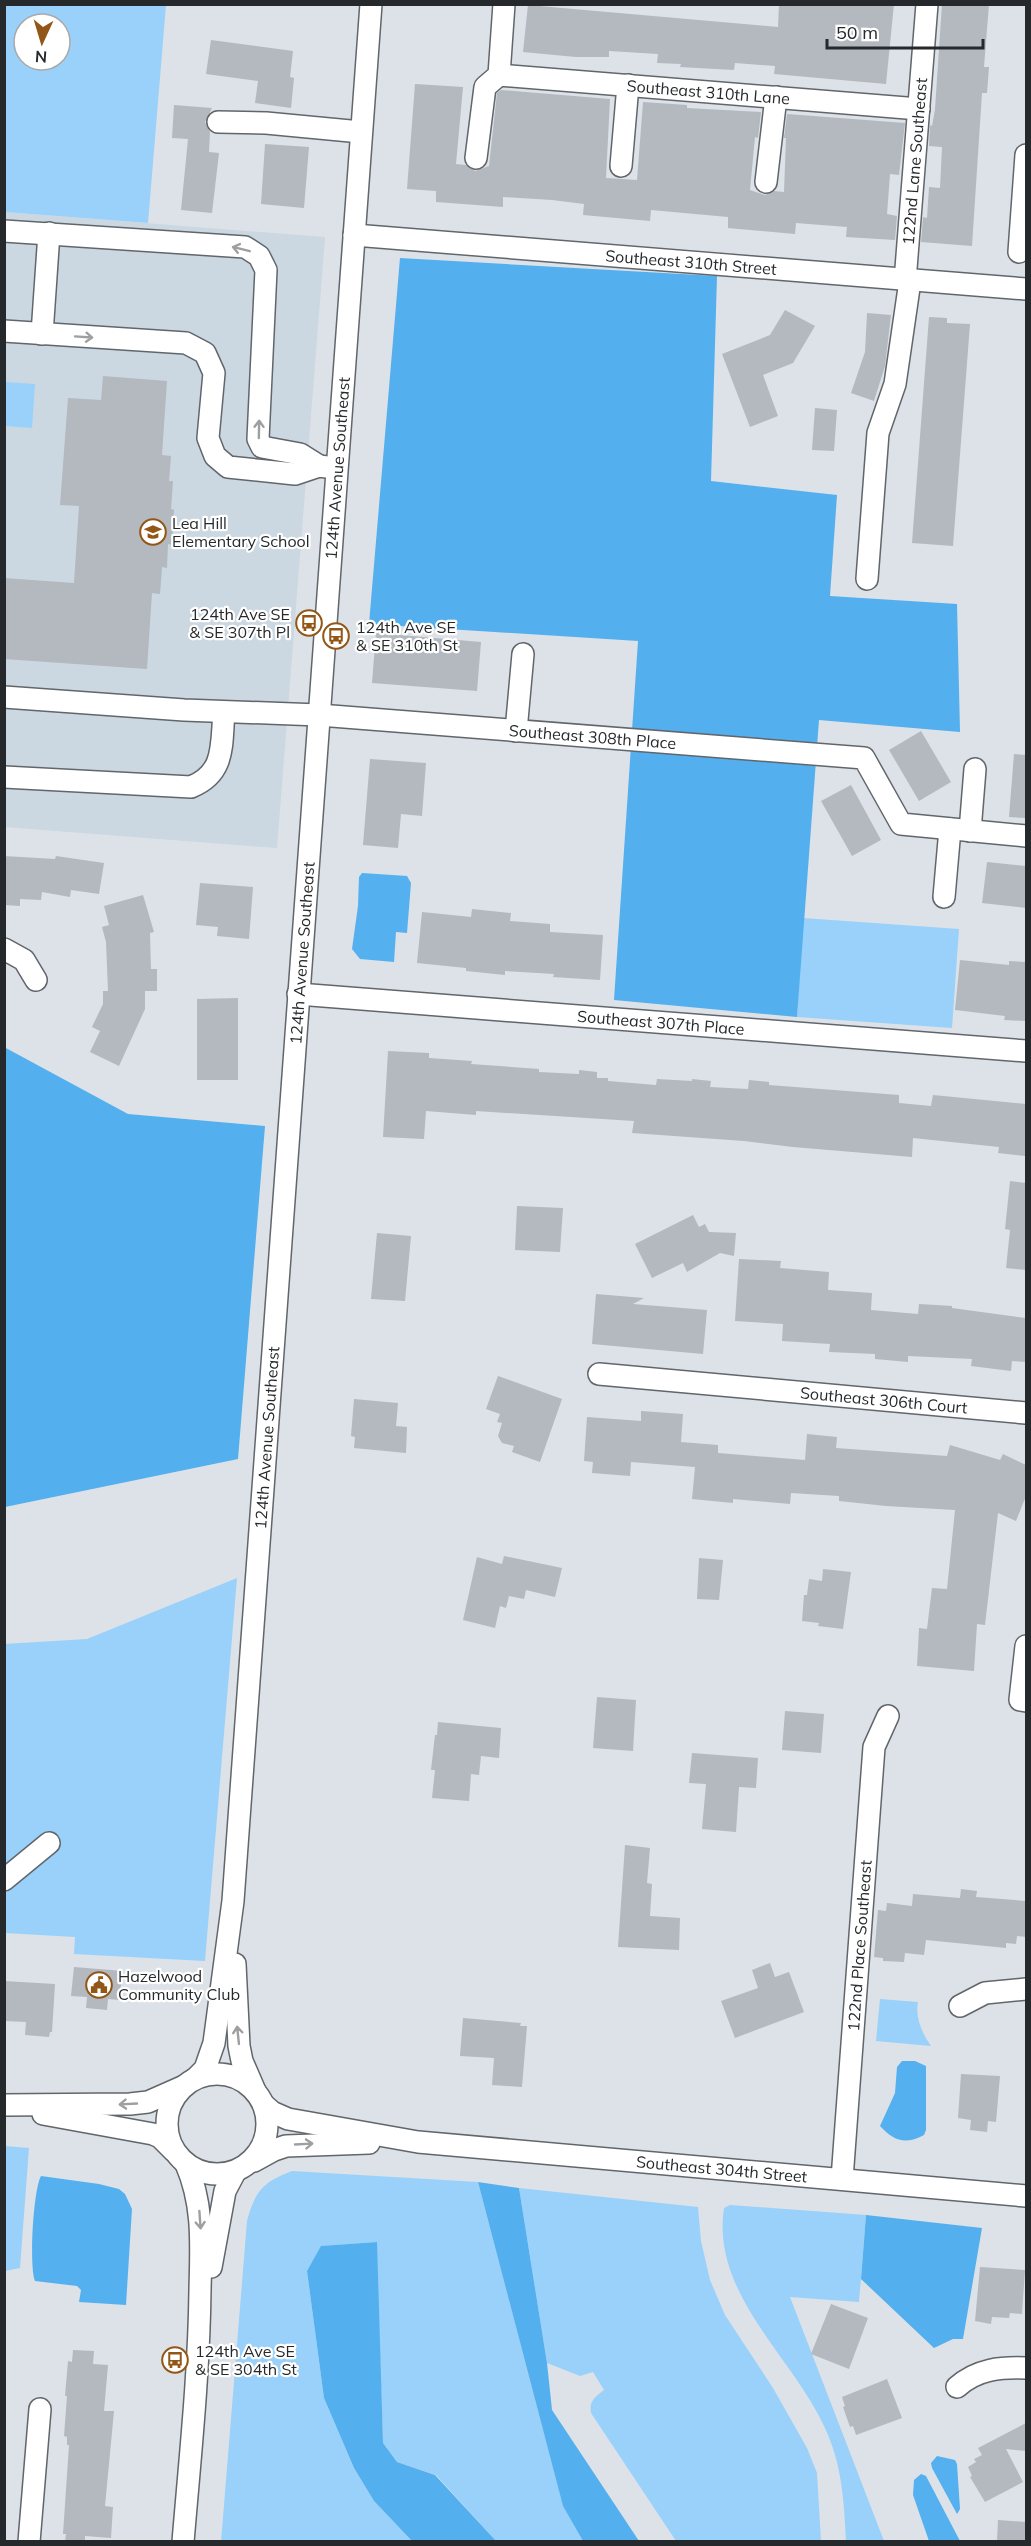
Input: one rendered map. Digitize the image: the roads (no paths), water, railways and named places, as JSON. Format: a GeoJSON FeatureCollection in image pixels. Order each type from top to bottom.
{"type":"FeatureCollection","features":[{"type":"Feature","properties":{"kind":"street","name":"124th Avenue Southeast"},"geometry":{"type":"LineString","coordinates":[[190,2083],[205,2069],[214,2043],[233,1901],[319,715],[328,467],[354,234],[371,4]]}},
{"type":"Feature","properties":{"kind":"street"},"geometry":{"type":"LineString","coordinates":[[476,158],[485,87],[499,75],[504,4]]}},
{"type":"Feature","properties":{"kind":"street","name":"122nd Lane Southeast"},"geometry":{"type":"LineString","coordinates":[[867,579],[878,433],[895,384],[907,281],[927,4]]}},
{"type":"Feature","properties":{"kind":"street","name":"Southeast 310th Lane"},"geometry":{"type":"LineString","coordinates":[[499,75],[919,109]]}},
{"type":"Feature","properties":{"kind":"street"},"geometry":{"type":"LineString","coordinates":[[621,166],[628,85]]}},
{"type":"Feature","properties":{"kind":"street"},"geometry":{"type":"LineString","coordinates":[[766,182],[776,97]]}},
{"type":"Feature","properties":{"kind":"street"},"geometry":{"type":"LineString","coordinates":[[218,122],[266,123],[361,132]]}},
{"type":"Feature","properties":{"kind":"street"},"geometry":{"type":"LineString","coordinates":[[1019,252],[1026,155]]}},
{"type":"Feature","properties":{"kind":"street"},"geometry":{"type":"LineString","coordinates":[[4,231],[245,248],[259,256],[266,270],[258,439],[262,447],[300,454],[328,467]]}},
{"type":"Feature","properties":{"kind":"street"},"geometry":{"type":"LineString","coordinates":[[42,334],[49,233]]}},
{"type":"Feature","properties":{"kind":"street","name":"Southeast 310th Street"},"geometry":{"type":"LineString","coordinates":[[354,234],[1026,289]]}},
{"type":"Feature","properties":{"kind":"street"},"geometry":{"type":"LineString","coordinates":[[4,331],[186,344],[205,353],[214,373],[208,438],[215,456],[228,467],[295,474],[328,467]]}},
{"type":"Feature","properties":{"kind":"street"},"geometry":{"type":"LineString","coordinates":[[516,731],[523,654]]}},
{"type":"Feature","properties":{"kind":"street","name":"Southeast 308th Place"},"geometry":{"type":"LineString","coordinates":[[4,697],[224,712],[319,715],[864,758],[901,824],[960,830]]}},
{"type":"Feature","properties":{"kind":"street"},"geometry":{"type":"LineString","coordinates":[[4,777],[191,787],[210,776],[217,767],[224,712]]}},
{"type":"Feature","properties":{"kind":"street"},"geometry":{"type":"LineString","coordinates":[[944,897],[975,768]]}},
{"type":"Feature","properties":{"kind":"street"},"geometry":{"type":"LineString","coordinates":[[960,830],[1026,836]]}},
{"type":"Feature","properties":{"kind":"street"},"geometry":{"type":"LineString","coordinates":[[4,949],[24,960],[36,980]]}},
{"type":"Feature","properties":{"kind":"street","name":"Southeast 307th Place"},"geometry":{"type":"LineString","coordinates":[[297,994],[1026,1051]]}},
{"type":"Feature","properties":{"kind":"street","name":"Southeast 306th Court"},"geometry":{"type":"LineString","coordinates":[[598,1374],[1026,1413]]}},
{"type":"Feature","properties":{"kind":"street"},"geometry":{"type":"LineString","coordinates":[[1023,1701],[1026,1646]]}},
{"type":"Feature","properties":{"kind":"street","name":"122nd Place Southeast"},"geometry":{"type":"LineString","coordinates":[[842,2179],[874,1747],[888,1716]]}},
{"type":"Feature","properties":{"kind":"street"},"geometry":{"type":"LineString","coordinates":[[4,1880],[49,1843]]}},
{"type":"Feature","properties":{"kind":"street","name":"124th Avenue Southeast"},"geometry":{"type":"LineString","coordinates":[[233,1901],[238,2036],[242,2061],[260,2098]]}},
{"type":"Feature","properties":{"kind":"street"},"geometry":{"type":"LineString","coordinates":[[960,2006],[985,1993],[1026,1989]]}},
{"type":"Feature","properties":{"kind":"street"},"geometry":{"type":"LineString","coordinates":[[4,2106],[148,2102],[212,2074],[228,2075],[243,2081],[260,2098],[268,2120],[267,2136],[261,2151],[242,2167],[225,2191],[200,2336]]}},
{"type":"Feature","properties":{"kind":"street"},"geometry":{"type":"LineString","coordinates":[[183,2541],[200,2336],[201,2223],[195,2185],[168,2135],[167,2117],[172,2101],[190,2083]]}},
{"type":"Feature","properties":{"kind":"street","name":"Southeast 304th Street"},"geometry":{"type":"LineString","coordinates":[[260,2098],[272,2112],[288,2119],[418,2142],[1026,2196]]}},
{"type":"Feature","properties":{"kind":"street"},"geometry":{"type":"LineString","coordinates":[[4,2106],[153,2134],[160,2137],[180,2157],[201,2172],[218,2175],[242,2167]]}},
{"type":"Feature","properties":{"kind":"street","name":"Southeast 304th Street"},"geometry":{"type":"LineString","coordinates":[[242,2167],[286,2146],[418,2142]]}},
{"type":"Feature","properties":{"kind":"street"},"geometry":{"type":"LineString","coordinates":[[957,2387],[967,2378],[981,2372],[1006,2367],[1026,2368]]}},
{"type":"Feature","properties":{"kind":"street"},"geometry":{"type":"LineString","coordinates":[[29,2541],[40,2409]]}},
{"type":"Feature","properties":{"kind":"place","name":"Lea Hill Elementary School"},"geometry":{"type":"Point","coordinates":[153,532]}},
{"type":"Feature","properties":{"kind":"place","name":"124th Ave SE & SE 307th Pl"},"geometry":{"type":"Point","coordinates":[309,623]}},
{"type":"Feature","properties":{"kind":"place","name":"124th Ave SE & SE 310th St"},"geometry":{"type":"Point","coordinates":[336,636]}},
{"type":"Feature","properties":{"kind":"place","name":"Hazelwood Community Club"},"geometry":{"type":"Point","coordinates":[99,1985]}},
{"type":"Feature","properties":{"kind":"place","name":"124th Ave SE & SE 304th St"},"geometry":{"type":"Point","coordinates":[175,2360]}}]}
